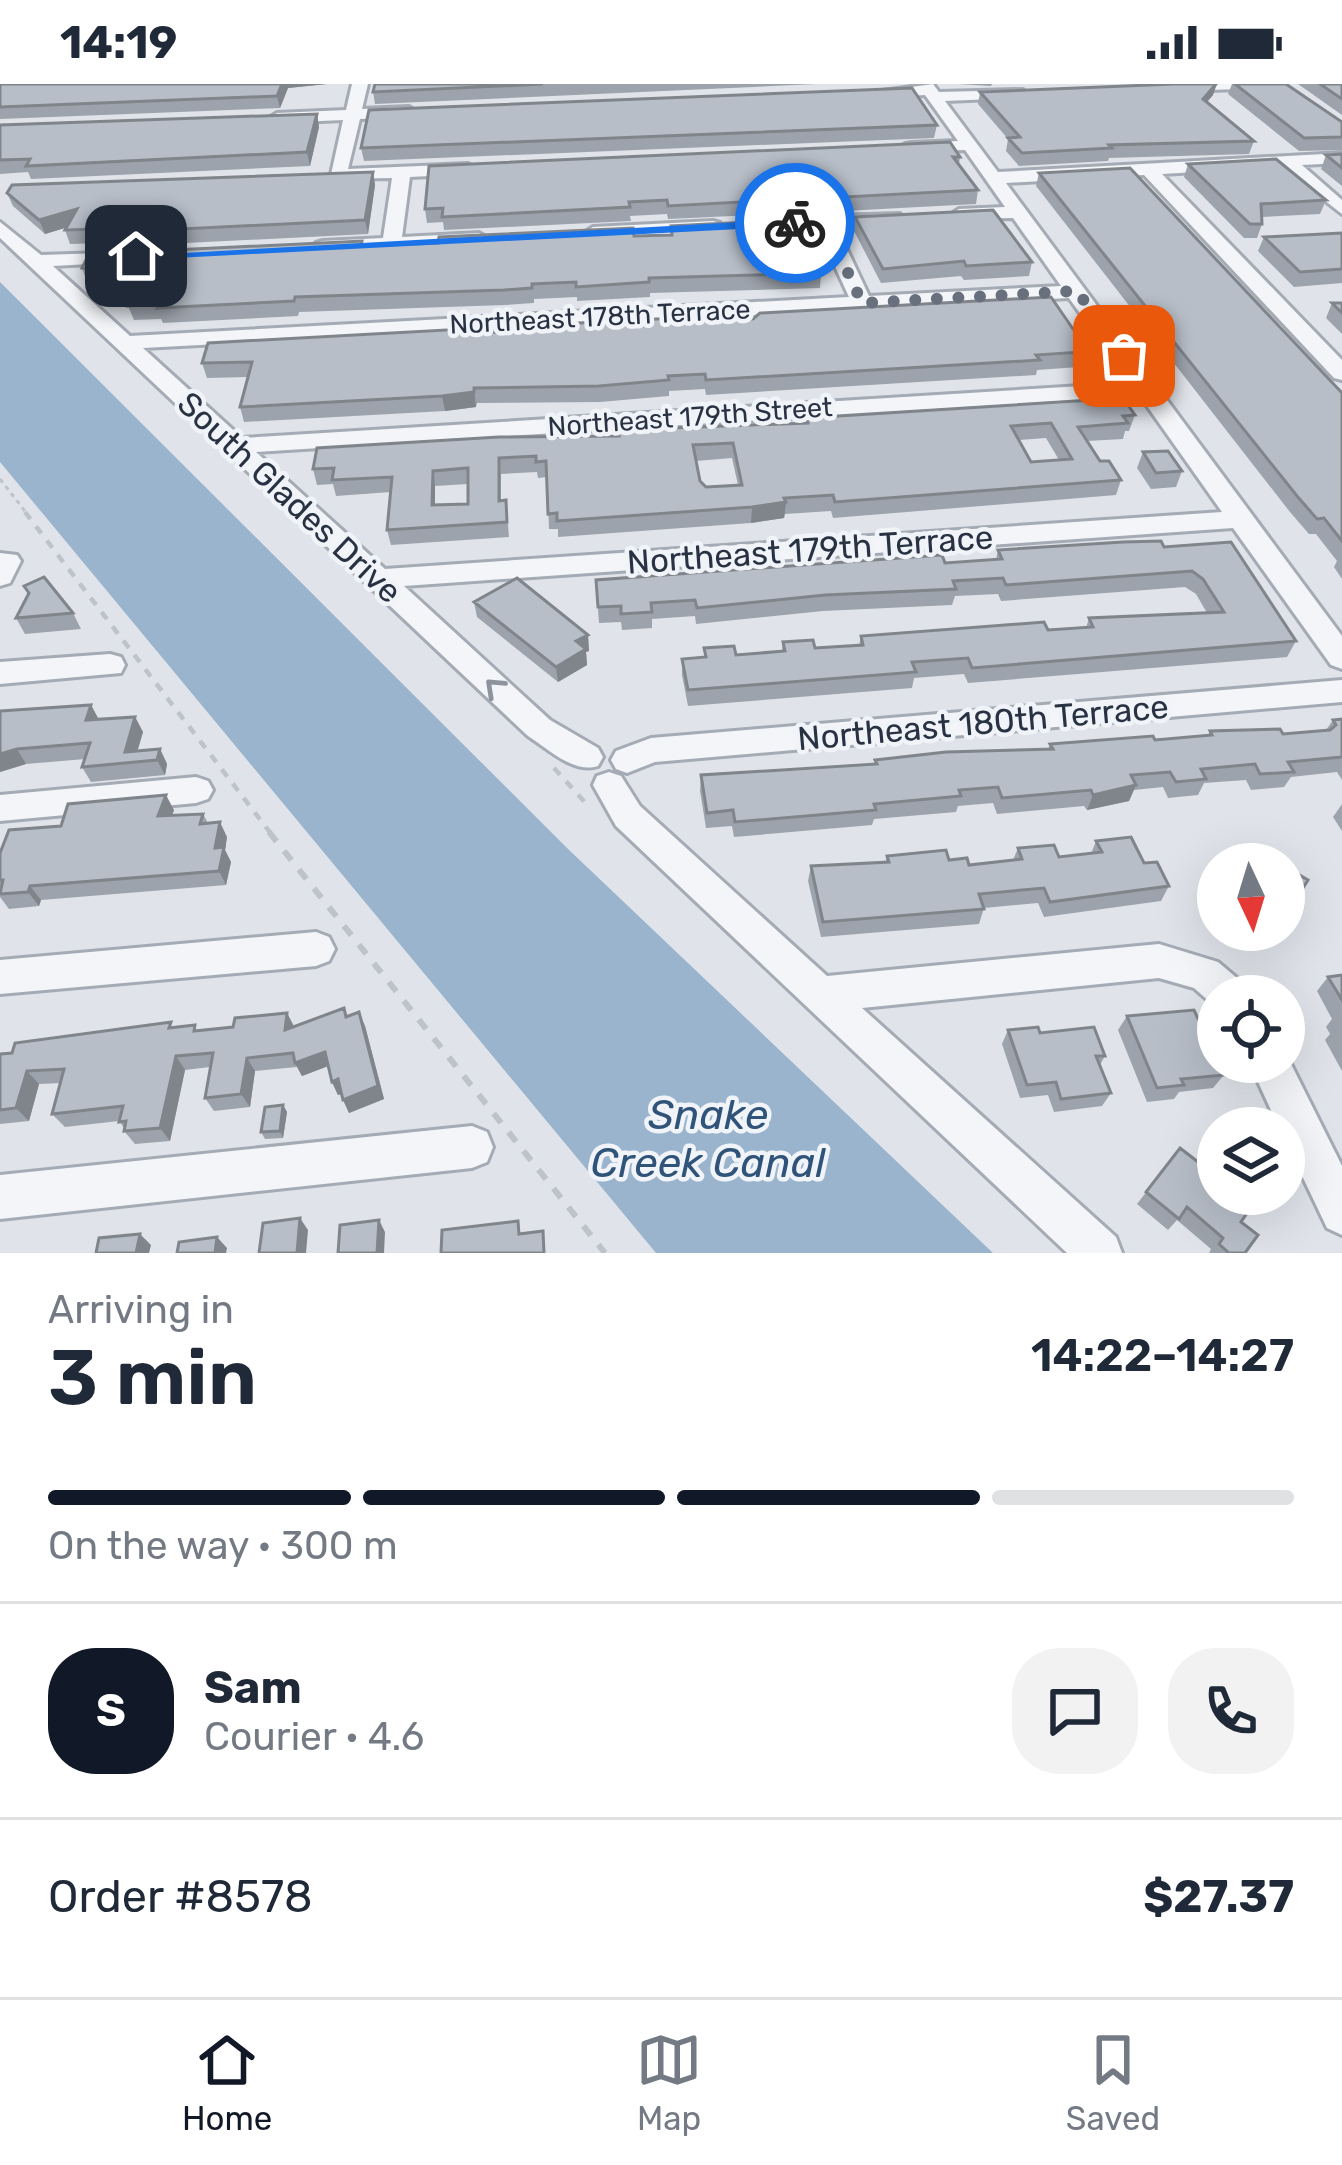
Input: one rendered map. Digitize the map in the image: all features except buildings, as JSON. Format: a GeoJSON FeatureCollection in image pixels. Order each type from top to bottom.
{"type":"FeatureCollection","features":[{"type":"Feature","properties":{"kind":"street"},"geometry":{"type":"LineString","coordinates":[[338,175],[360,84]]}},
{"type":"Feature","properties":{"kind":"street"},"geometry":{"type":"LineString","coordinates":[[1169,87],[1240,84]]}},
{"type":"Feature","properties":{"kind":"street"},"geometry":{"type":"LineString","coordinates":[[930,90],[1342,658]]}},
{"type":"Feature","properties":{"kind":"street"},"geometry":{"type":"LineString","coordinates":[[867,93],[1027,93]]}},
{"type":"Feature","properties":{"kind":"street"},"geometry":{"type":"LineString","coordinates":[[259,118],[423,112]]}},
{"type":"Feature","properties":{"kind":"street"},"geometry":{"type":"LineString","coordinates":[[880,149],[969,146]]}},
{"type":"Feature","properties":{"kind":"street"},"geometry":{"type":"LineString","coordinates":[[994,178],[1342,158]]}},
{"type":"Feature","properties":{"kind":"street"},"geometry":{"type":"LineString","coordinates":[[1286,161],[1342,209]]}},
{"type":"Feature","properties":{"kind":"street"},"geometry":{"type":"LineString","coordinates":[[316,176],[498,167]]}},
{"type":"Feature","properties":{"kind":"street"},"geometry":{"type":"LineString","coordinates":[[1148,169],[1342,373]]}},
{"type":"Feature","properties":{"kind":"street"},"geometry":{"type":"LineString","coordinates":[[392,243],[402,172]]}},
{"type":"Feature","properties":{"kind":"street"},"geometry":{"type":"LineString","coordinates":[[933,216],[1018,212]]}},
{"type":"Feature","properties":{"kind":"street"},"geometry":{"type":"LineString","coordinates":[[756,225],[911,217]]}},
{"type":"Feature","properties":{"kind":"street"},"geometry":{"type":"LineString","coordinates":[[824,221],[862,303]]}},
{"type":"Feature","properties":{"kind":"street"},"geometry":{"type":"LineString","coordinates":[[574,234],[733,226]]}},
{"type":"Feature","properties":{"kind":"street","name":"South Glades Drive"},"geometry":{"type":"LineString","coordinates":[[0,228],[539,728],[608,767],[628,816],[1100,1253]]}},
{"type":"Feature","properties":{"kind":"street"},"geometry":{"type":"LineString","coordinates":[[301,248],[506,237]]}},
{"type":"Feature","properties":{"kind":"street"},"geometry":{"type":"LineString","coordinates":[[37,261],[142,256]]}},
{"type":"Feature","properties":{"kind":"street","name":"Northeast 178th Terrace"},"geometry":{"type":"LineString","coordinates":[[124,343],[1077,291]]}},
{"type":"Feature","properties":{"kind":"street","name":"Northeast 179th Street"},"geometry":{"type":"LineString","coordinates":[[233,446],[1147,389]]}},
{"type":"Feature","properties":{"kind":"street","name":"Northeast 179th Terrace"},"geometry":{"type":"LineString","coordinates":[[379,580],[1240,519]]}},
{"type":"Feature","properties":{"kind":"street"},"geometry":{"type":"LineString","coordinates":[[0,673],[110,665]]}},
{"type":"Feature","properties":{"kind":"street","name":"Northeast 180th Terrace"},"geometry":{"type":"LineString","coordinates":[[608,767],[651,750],[1342,691]]}},
{"type":"Feature","properties":{"kind":"street"},"geometry":{"type":"LineString","coordinates":[[0,808],[196,790]]}},
{"type":"Feature","properties":{"kind":"street"},"geometry":{"type":"LineString","coordinates":[[0,977],[316,949]]}},
{"type":"Feature","properties":{"kind":"street"},"geometry":{"type":"LineString","coordinates":[[823,994],[1159,961],[1197,976]]}},
{"type":"Feature","properties":{"kind":"street"},"geometry":{"type":"LineString","coordinates":[[1279,1083],[1342,1213]]}},
{"type":"Feature","properties":{"kind":"street"},"geometry":{"type":"LineString","coordinates":[[0,1197],[472,1147]]}},
{"type":"Feature","properties":{"kind":"path"},"geometry":{"type":"LineString","coordinates":[[0,479],[369,962],[605,1253]]}},
{"type":"Feature","properties":{"kind":"water","name":"Snake Creek Canal"},"geometry":{"type":"Polygon","coordinates":[[[0,282],[567,848],[993,1253],[656,1253],[0,462],[0,282]]]}},
{"type":"Feature","properties":{"kind":"way so far"},"geometry":{"type":"LineString","coordinates":[[795,223],[824,221],[862,303],[1077,291],[1124,356]]}},
{"type":"Feature","properties":{"kind":"route"},"geometry":{"type":"LineString","coordinates":[[136,256],[795,223]]}}]}
